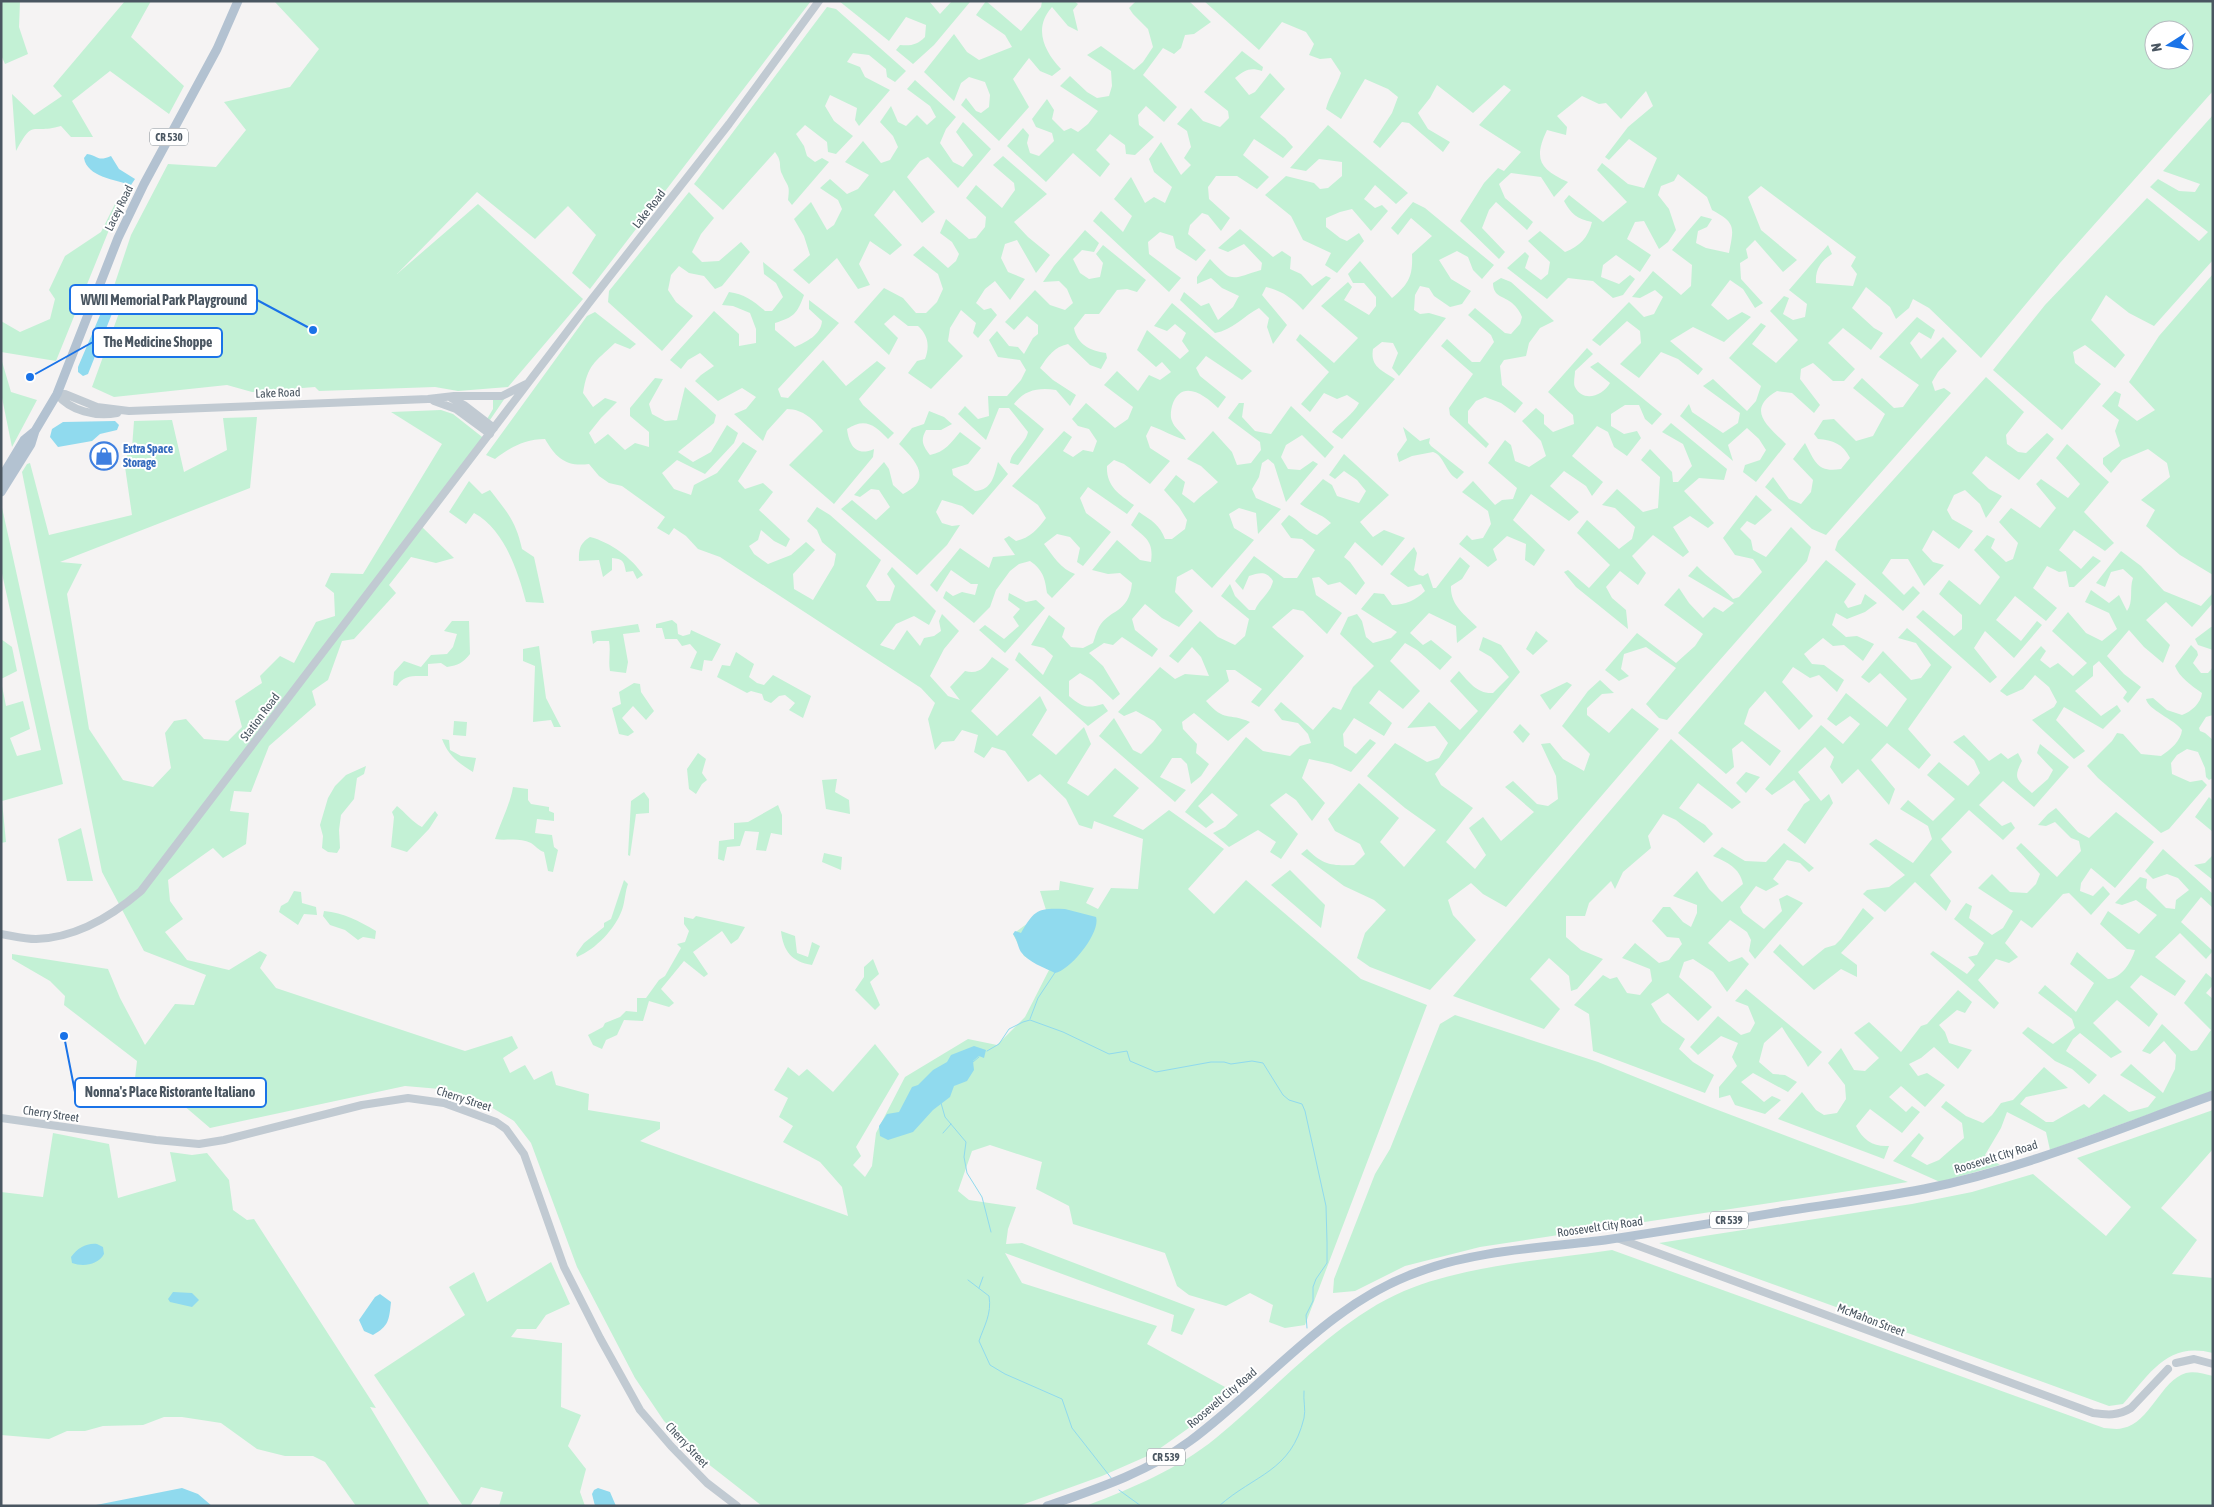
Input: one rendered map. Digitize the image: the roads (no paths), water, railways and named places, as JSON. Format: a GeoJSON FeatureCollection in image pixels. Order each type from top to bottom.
{"type":"FeatureCollection","features":[{"type":"Feature","properties":{"kind":"main road","name":"Lacey Road"},"geometry":{"type":"LineString","coordinates":[[1,492],[31,444],[35,431],[56,394],[118,238],[144,184],[220,44],[238,1]]}},
{"type":"Feature","properties":{"kind":"main road","name":"Lacey Road"},"geometry":{"type":"LineString","coordinates":[[1,478],[24,440],[35,431]]}},
{"type":"Feature","properties":{"kind":"main road","name":"Roosevelt City Road"},"geometry":{"type":"LineString","coordinates":[[1046,1506],[1132,1474],[1169,1456],[1226,1414],[1337,1315],[1372,1293],[1408,1276],[1444,1264],[1488,1255],[1617,1238],[1923,1190],[1979,1176],[2030,1160],[2213,1095]]}},
{"type":"Feature","properties":{"kind":"street","name":"Lake Road"},"geometry":{"type":"LineString","coordinates":[[428,399],[451,406],[492,431],[728,124],[819,1]]}},
{"type":"Feature","properties":{"kind":"street","name":"Lake Road"},"geometry":{"type":"LineString","coordinates":[[56,394],[62,402],[97,415],[128,411],[502,396],[531,382]]}},
{"type":"Feature","properties":{"kind":"street"},"geometry":{"type":"LineString","coordinates":[[448,397],[464,405],[492,431]]}},
{"type":"Feature","properties":{"kind":"street","name":"Station Road"},"geometry":{"type":"LineString","coordinates":[[1,934],[35,939],[59,936],[96,922],[141,891],[492,431]]}},
{"type":"Feature","properties":{"kind":"street","name":"Cherry Street"},"geometry":{"type":"LineString","coordinates":[[1,1118],[156,1140],[199,1144],[224,1140],[362,1105],[408,1098],[444,1102],[496,1122],[506,1129],[524,1154],[564,1267],[636,1403],[671,1446],[707,1483],[737,1506]]}},
{"type":"Feature","properties":{"kind":"street","name":"McMahon Street"},"geometry":{"type":"LineString","coordinates":[[1617,1238],[2093,1413],[2108,1416],[2119,1414],[2131,1408],[2168,1369]]}},
{"type":"Feature","properties":{"kind":"street"},"geometry":{"type":"LineString","coordinates":[[2176,1363],[2194,1359],[2213,1364]]}},
{"type":"Feature","properties":{"kind":"water"},"geometry":{"type":"Polygon","coordinates":[[[87,154],[100,159],[111,156],[119,169],[135,179],[131,185],[96,174],[86,164],[84,158],[87,154]]]}},
{"type":"Feature","properties":{"kind":"water"},"geometry":{"type":"Polygon","coordinates":[[[113,292],[119,296],[88,374],[83,376],[78,372],[78,367],[106,301],[113,292]]]}},
{"type":"Feature","properties":{"kind":"water"},"geometry":{"type":"Polygon","coordinates":[[[115,421],[119,425],[117,430],[100,434],[92,441],[58,447],[50,437],[52,429],[63,422],[115,421]]]}},
{"type":"Feature","properties":{"kind":"water"},"geometry":{"type":"Polygon","coordinates":[[[1049,909],[1065,909],[1096,917],[1096,924],[1089,941],[1076,958],[1062,970],[1055,973],[1024,956],[1013,934],[1015,931],[1021,933],[1030,919],[1038,912],[1049,909]]]}},
{"type":"Feature","properties":{"kind":"water"},"geometry":{"type":"Polygon","coordinates":[[[974,1046],[986,1050],[984,1058],[979,1056],[973,1061],[974,1070],[967,1081],[954,1086],[950,1097],[933,1110],[913,1132],[888,1140],[880,1136],[879,1126],[887,1114],[899,1112],[912,1087],[918,1085],[933,1070],[947,1062],[951,1055],[974,1046]]]}},
{"type":"Feature","properties":{"kind":"water"},"geometry":{"type":"Polygon","coordinates":[[[89,1244],[97,1244],[103,1247],[104,1254],[98,1261],[85,1265],[72,1263],[71,1257],[76,1251],[89,1244]]]}},
{"type":"Feature","properties":{"kind":"water"},"geometry":{"type":"Polygon","coordinates":[[[173,1292],[192,1293],[199,1300],[192,1307],[170,1302],[168,1299],[173,1292]]]}},
{"type":"Feature","properties":{"kind":"water"},"geometry":{"type":"Polygon","coordinates":[[[380,1294],[391,1302],[390,1313],[382,1329],[373,1335],[364,1331],[359,1320],[375,1297],[380,1294]]]}},
{"type":"Feature","properties":{"kind":"water"},"geometry":{"type":"Polygon","coordinates":[[[182,1488],[198,1494],[212,1506],[91,1506],[182,1488]]]}},
{"type":"Feature","properties":{"kind":"water"},"geometry":{"type":"Polygon","coordinates":[[[598,1488],[610,1492],[616,1506],[595,1506],[592,1494],[598,1488]]]}},
{"type":"Feature","properties":{"kind":"waterway"},"geometry":{"type":"LineString","coordinates":[[1030,1019],[1038,998],[1056,971]]}},
{"type":"Feature","properties":{"kind":"waterway"},"geometry":{"type":"LineString","coordinates":[[987,1051],[999,1044],[1009,1029],[1030,1020],[1063,1032],[1109,1054],[1127,1051],[1130,1061],[1156,1072],[1211,1062],[1231,1064],[1252,1061],[1263,1063],[1283,1095],[1289,1100],[1302,1104],[1326,1206],[1327,1263],[1313,1287],[1313,1301],[1306,1315],[1307,1328]]}},
{"type":"Feature","properties":{"kind":"waterway"},"geometry":{"type":"LineString","coordinates":[[973,1062],[979,1057]]}},
{"type":"Feature","properties":{"kind":"waterway"},"geometry":{"type":"LineString","coordinates":[[941,1103],[945,1117],[966,1142],[964,1157],[967,1173],[982,1197],[991,1232]]}},
{"type":"Feature","properties":{"kind":"waterway"},"geometry":{"type":"LineString","coordinates":[[943,1133],[951,1124]]}},
{"type":"Feature","properties":{"kind":"waterway"},"geometry":{"type":"LineString","coordinates":[[979,1288],[983,1277]]}},
{"type":"Feature","properties":{"kind":"waterway"},"geometry":{"type":"LineString","coordinates":[[968,1280],[989,1296],[988,1314],[979,1341],[990,1365],[1005,1374],[1062,1399],[1072,1428],[1112,1479]]}},
{"type":"Feature","properties":{"kind":"waterway"},"geometry":{"type":"LineString","coordinates":[[1219,1506],[1270,1470],[1290,1450],[1298,1436],[1304,1418],[1304,1391]]}},
{"type":"Feature","properties":{"kind":"waterway"},"geometry":{"type":"LineString","coordinates":[[1119,1490],[1141,1506]]}},
{"type":"Feature","properties":{"kind":"place","name":"WWII Memorial Park Playground"},"geometry":{"type":"Point","coordinates":[313,330]}},
{"type":"Feature","properties":{"kind":"place","name":"The Medicine Shoppe"},"geometry":{"type":"Point","coordinates":[30,377]}},
{"type":"Feature","properties":{"kind":"place","name":"Extra Space Storage"},"geometry":{"type":"Point","coordinates":[104,456]}},
{"type":"Feature","properties":{"kind":"place","name":"Nonna's Place Ristorante Italiano"},"geometry":{"type":"Point","coordinates":[64,1036]}}]}
